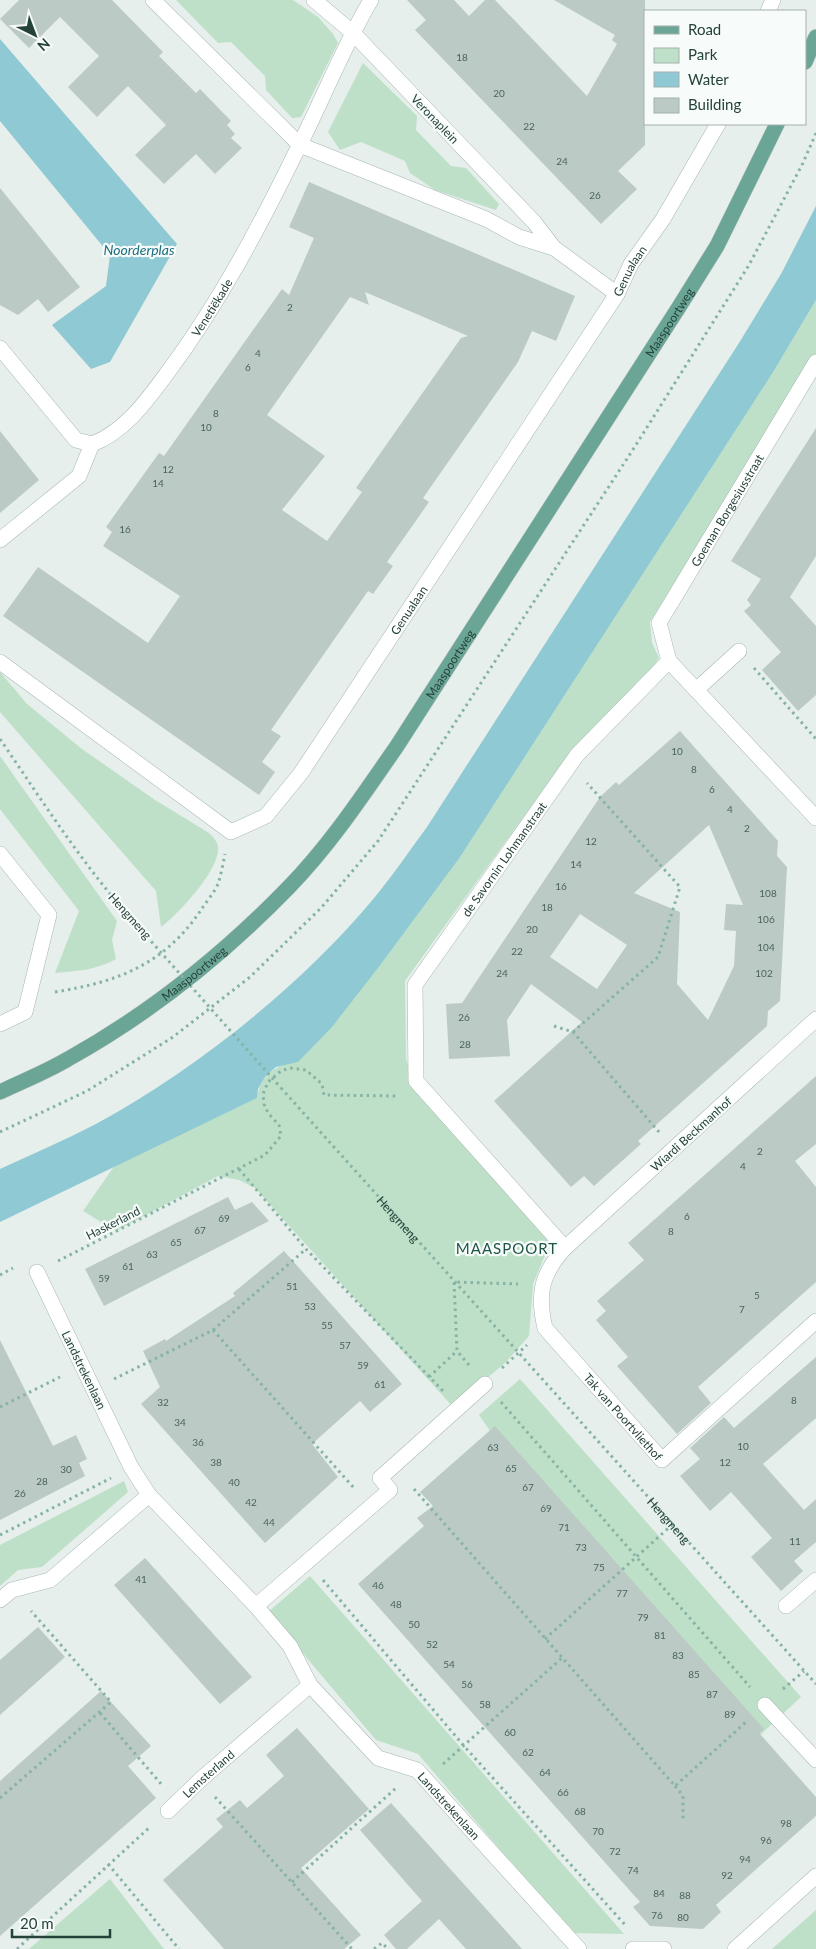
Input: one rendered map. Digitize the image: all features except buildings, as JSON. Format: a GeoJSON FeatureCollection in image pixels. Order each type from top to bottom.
{"type":"FeatureCollection","features":[{"type":"Feature","properties":{"kind":"main road"},"geometry":{"type":"LineString","coordinates":[[806,60],[816,37]]}},
{"type":"Feature","properties":{"kind":"main road","name":"Maaspoortweg"},"geometry":{"type":"LineString","coordinates":[[0,1092],[67,1060],[110,1034],[151,1007],[199,970],[290,887],[336,831],[397,746],[717,246],[777,125]]}},
{"type":"Feature","properties":{"kind":"street","name":"Veronaplein"},"geometry":{"type":"LineString","coordinates":[[153,0],[300,145],[501,227],[519,237],[554,248]]}},
{"type":"Feature","properties":{"kind":"street","name":"Veronaplein"},"geometry":{"type":"LineString","coordinates":[[314,0],[352,32],[518,205],[554,248],[617,294]]}},
{"type":"Feature","properties":{"kind":"street"},"geometry":{"type":"LineString","coordinates":[[300,145],[352,32],[371,0]]}},
{"type":"Feature","properties":{"kind":"street","name":"Genualaan"},"geometry":{"type":"LineString","coordinates":[[231,832],[266,816],[301,773],[617,294],[631,264],[663,219],[717,125]]}},
{"type":"Feature","properties":{"kind":"street","name":"Venetiëkade"},"geometry":{"type":"LineString","coordinates":[[92,444],[109,436],[132,417],[189,344],[248,246],[300,145]]}},
{"type":"Feature","properties":{"kind":"street"},"geometry":{"type":"LineString","coordinates":[[501,227],[518,205]]}},
{"type":"Feature","properties":{"kind":"street"},"geometry":{"type":"LineString","coordinates":[[0,348],[76,440],[92,444],[80,476],[0,540]]}},
{"type":"Feature","properties":{"kind":"street","name":"Goeman Borgesiusstraat"},"geometry":{"type":"LineString","coordinates":[[669,661],[659,622],[816,362]]}},
{"type":"Feature","properties":{"kind":"street"},"geometry":{"type":"LineString","coordinates":[[696,690],[739,651]]}},
{"type":"Feature","properties":{"kind":"street"},"geometry":{"type":"LineString","coordinates":[[669,661],[816,818]]}},
{"type":"Feature","properties":{"kind":"street","name":"de Savornin Lohmanstraat"},"geometry":{"type":"LineString","coordinates":[[565,1248],[416,1081],[414,985],[577,756],[669,661]]}},
{"type":"Feature","properties":{"kind":"street"},"geometry":{"type":"LineString","coordinates":[[0,662],[231,832]]}},
{"type":"Feature","properties":{"kind":"street"},"geometry":{"type":"LineString","coordinates":[[0,854],[49,915],[25,1012],[0,1024]]}},
{"type":"Feature","properties":{"kind":"street","name":"Wiardi Beckmanhof"},"geometry":{"type":"LineString","coordinates":[[565,1248],[816,1019]]}},
{"type":"Feature","properties":{"kind":"street"},"geometry":{"type":"LineString","coordinates":[[545,1328],[540,1306],[543,1284],[551,1263],[565,1248]]}},
{"type":"Feature","properties":{"kind":"street","name":"Landstrekenlaan"},"geometry":{"type":"LineString","coordinates":[[37,1272],[81,1367],[131,1467],[149,1495],[256,1606],[290,1646],[310,1685],[378,1758],[418,1770],[580,1949]]}},
{"type":"Feature","properties":{"kind":"street","name":"Tak van Poortvliethof"},"geometry":{"type":"LineString","coordinates":[[545,1328],[662,1460],[816,1321]]}},
{"type":"Feature","properties":{"kind":"street"},"geometry":{"type":"LineString","coordinates":[[256,1606],[308,1563],[390,1490],[380,1478],[485,1384]]}},
{"type":"Feature","properties":{"kind":"street"},"geometry":{"type":"LineString","coordinates":[[0,1600],[12,1590],[50,1580],[149,1495]]}},
{"type":"Feature","properties":{"kind":"street"},"geometry":{"type":"LineString","coordinates":[[786,1606],[816,1580]]}},
{"type":"Feature","properties":{"kind":"street","name":"Lemsterland"},"geometry":{"type":"LineString","coordinates":[[172,1807],[200,1780],[310,1685]]}},
{"type":"Feature","properties":{"kind":"street"},"geometry":{"type":"LineString","coordinates":[[766,1705],[816,1760]]}},
{"type":"Feature","properties":{"kind":"street"},"geometry":{"type":"LineString","coordinates":[[734,1949],[816,1876]]}},
{"type":"Feature","properties":{"kind":"street"},"geometry":{"type":"LineString","coordinates":[[640,1949],[664,1949]]}},
{"type":"Feature","properties":{"kind":"path"},"geometry":{"type":"LineString","coordinates":[[739,651],[816,739]]}},
{"type":"Feature","properties":{"kind":"path","name":"Hengmeng"},"geometry":{"type":"LineString","coordinates":[[0,739],[70,842],[134,922],[454,1282],[816,1684]]}},
{"type":"Feature","properties":{"kind":"path"},"geometry":{"type":"LineString","coordinates":[[570,765],[680,887],[658,957],[573,1032]]}},
{"type":"Feature","properties":{"kind":"path"},"geometry":{"type":"LineString","coordinates":[[30,996],[106,982],[142,968],[165,951],[190,927],[217,885],[231,832]]}},
{"type":"Feature","properties":{"kind":"path"},"geometry":{"type":"LineString","coordinates":[[554,1026],[573,1032],[674,1149]]}},
{"type":"Feature","properties":{"kind":"path","name":"Haskerland"},"geometry":{"type":"LineString","coordinates":[[37,1272],[265,1155],[281,1136],[280,1125],[268,1114],[263,1094],[268,1082],[281,1071],[290,1068],[306,1070],[322,1084],[324,1095],[429,1097]]}},
{"type":"Feature","properties":{"kind":"path"},"geometry":{"type":"LineString","coordinates":[[239,1169],[306,1249],[459,1408]]}},
{"type":"Feature","properties":{"kind":"path"},"geometry":{"type":"LineString","coordinates":[[93,1390],[213,1330],[306,1249]]}},
{"type":"Feature","properties":{"kind":"path"},"geometry":{"type":"LineString","coordinates":[[0,1274],[31,1260],[37,1272]]}},
{"type":"Feature","properties":{"kind":"path"},"geometry":{"type":"LineString","coordinates":[[543,1284],[454,1282],[456,1351],[766,1705],[675,1786]]}},
{"type":"Feature","properties":{"kind":"path"},"geometry":{"type":"LineString","coordinates":[[485,1384],[545,1328]]}},
{"type":"Feature","properties":{"kind":"path"},"geometry":{"type":"LineString","coordinates":[[213,1330],[371,1508]]}},
{"type":"Feature","properties":{"kind":"path"},"geometry":{"type":"LineString","coordinates":[[429,1377],[456,1351]]}},
{"type":"Feature","properties":{"kind":"path"},"geometry":{"type":"LineString","coordinates":[[0,1407],[81,1367]]}},
{"type":"Feature","properties":{"kind":"path"},"geometry":{"type":"LineString","coordinates":[[394,1466],[675,1786],[683,1796],[683,1819]]}},
{"type":"Feature","properties":{"kind":"path"},"geometry":{"type":"LineString","coordinates":[[0,1535],[131,1467]]}},
{"type":"Feature","properties":{"kind":"path"},"geometry":{"type":"LineString","coordinates":[[545,1639],[673,1524]]}},
{"type":"Feature","properties":{"kind":"path"},"geometry":{"type":"LineString","coordinates":[[308,1563],[640,1949]]}},
{"type":"Feature","properties":{"kind":"path"},"geometry":{"type":"LineString","coordinates":[[0,1798],[111,1702],[12,1590]]}},
{"type":"Feature","properties":{"kind":"path"},"geometry":{"type":"LineString","coordinates":[[464,1746],[562,1658]]}},
{"type":"Feature","properties":{"kind":"path"},"geometry":{"type":"LineString","coordinates":[[18,1949],[172,1807],[100,1713]]}},
{"type":"Feature","properties":{"kind":"path"},"geometry":{"type":"LineString","coordinates":[[292,1882],[418,1770]]}},
{"type":"Feature","properties":{"kind":"path"},"geometry":{"type":"LineString","coordinates":[[200,1780],[352,1949]]}},
{"type":"Feature","properties":{"kind":"path"},"geometry":{"type":"LineString","coordinates":[[108,1864],[179,1949]]}},
{"type":"Feature","properties":{"kind":"path"},"geometry":{"type":"LineString","coordinates":[[374,1949],[382,1943],[388,1949]]}},
{"type":"Feature","properties":{"kind":"green space"},"geometry":{"type":"Polygon","coordinates":[[[176,0],[293,0],[318,17],[333,34],[338,43],[301,117],[292,118],[266,90],[265,76],[231,42],[218,43],[176,0]]]}},
{"type":"Feature","properties":{"kind":"green space"},"geometry":{"type":"Polygon","coordinates":[[[363,63],[417,116],[416,130],[451,166],[466,168],[499,204],[496,210],[435,190],[410,173],[405,161],[361,142],[340,150],[328,132],[363,63]]]}},
{"type":"Feature","properties":{"kind":"green space"},"geometry":{"type":"Polygon","coordinates":[[[816,300],[816,356],[650,622],[652,643],[659,658],[645,677],[573,748],[405,981],[406,1059],[409,1068],[553,1236],[533,1284],[529,1336],[506,1362],[453,1407],[255,1188],[239,1180],[218,1176],[116,1231],[83,1211],[115,1165],[257,1098],[262,1083],[271,1072],[283,1065],[298,1062],[775,369],[816,300]]]}},
{"type":"Feature","properties":{"kind":"green space"},"geometry":{"type":"Polygon","coordinates":[[[0,672],[27,704],[82,749],[155,800],[209,833],[216,840],[218,846],[217,856],[213,867],[187,902],[161,927],[156,891],[0,712],[0,672]]]}},
{"type":"Feature","properties":{"kind":"green space"},"geometry":{"type":"Polygon","coordinates":[[[0,756],[117,921],[112,940],[116,959],[109,963],[79,971],[55,973],[79,911],[0,809],[0,756]]]}},
{"type":"Feature","properties":{"kind":"green space"},"geometry":{"type":"Polygon","coordinates":[[[520,1379],[801,1697],[757,1738],[490,1431],[479,1415],[520,1379]]]}},
{"type":"Feature","properties":{"kind":"green space"},"geometry":{"type":"Polygon","coordinates":[[[124,1481],[128,1492],[42,1567],[18,1570],[0,1586],[0,1545],[124,1481]]]}},
{"type":"Feature","properties":{"kind":"green space"},"geometry":{"type":"Polygon","coordinates":[[[310,1576],[624,1934],[572,1933],[418,1754],[376,1740],[268,1612],[310,1576]]]}},
{"type":"Feature","properties":{"kind":"green space"},"geometry":{"type":"Polygon","coordinates":[[[110,1879],[164,1949],[29,1949],[110,1879]]]}},
{"type":"Feature","properties":{"kind":"green space"},"geometry":{"type":"Polygon","coordinates":[[[816,1910],[816,1949],[772,1949],[816,1910]]]}},
{"type":"Feature","properties":{"kind":"water","name":"Noorderplas"},"geometry":{"type":"Polygon","coordinates":[[[0,39],[177,244],[110,362],[91,369],[52,325],[106,286],[110,255],[0,121],[0,39]]]}},
{"type":"Feature","properties":{"kind":"water"},"geometry":{"type":"Polygon","coordinates":[[[816,206],[816,300],[775,369],[460,857],[332,1027],[298,1062],[276,1067],[265,1077],[258,1089],[257,1098],[0,1222],[0,1169],[96,1124],[172,1078],[246,1023],[281,993],[315,962],[375,897],[427,827],[739,343],[781,274],[816,206]]]}},
{"type":"Feature","properties":{"kind":"district","name":"MAASPOORT"},"geometry":{"type":"Point","coordinates":[507,1248]}}]}
